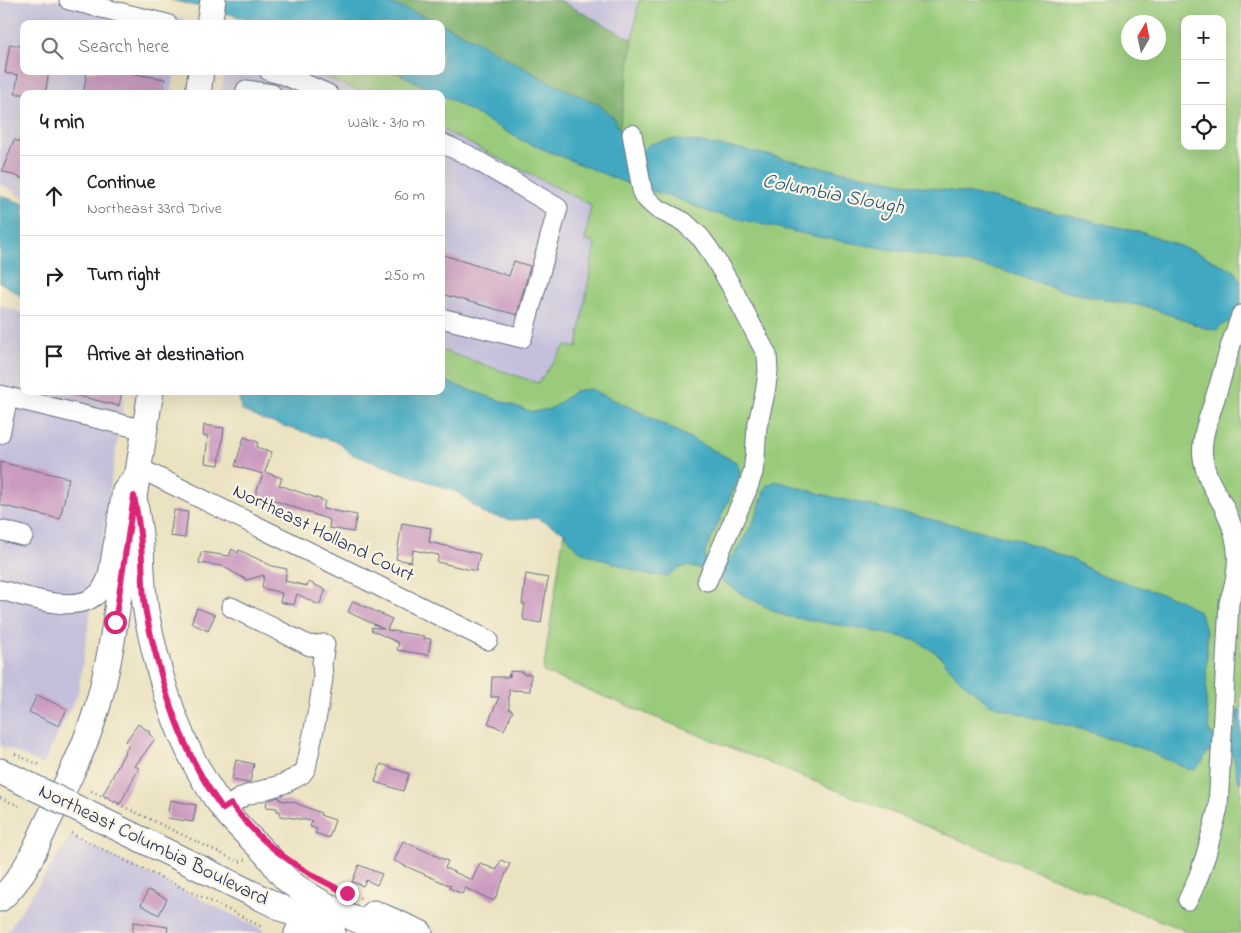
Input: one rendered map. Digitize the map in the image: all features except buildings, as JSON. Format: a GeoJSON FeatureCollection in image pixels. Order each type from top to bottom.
{"type":"FeatureCollection","features":[{"type":"Feature","properties":{"kind":"main road"},"geometry":{"type":"LineString","coordinates":[[199,90],[200,75]]}},
{"type":"Feature","properties":{"kind":"main road"},"geometry":{"type":"LineString","coordinates":[[0,899],[15,884],[26,866],[80,755],[97,709],[115,622],[150,398]]}},
{"type":"Feature","properties":{"kind":"main road"},"geometry":{"type":"LineString","coordinates":[[134,496],[141,545],[143,588],[150,631],[175,720],[205,782],[257,856],[291,883],[326,904],[348,910],[388,933]]}},
{"type":"Feature","properties":{"kind":"main road","name":"Northeast Columbia Boulevard"},"geometry":{"type":"LineString","coordinates":[[7,762],[30,786],[88,802],[302,925],[348,910]]}},
{"type":"Feature","properties":{"kind":"main road"},"geometry":{"type":"LineString","coordinates":[[0,782],[30,786]]}},
{"type":"Feature","properties":{"kind":"main road"},"geometry":{"type":"LineString","coordinates":[[257,856],[329,893],[420,933]]}},
{"type":"Feature","properties":{"kind":"street"},"geometry":{"type":"LineString","coordinates":[[69,0],[151,20]]}},
{"type":"Feature","properties":{"kind":"street"},"geometry":{"type":"LineString","coordinates":[[284,75],[295,87],[309,90]]}},
{"type":"Feature","properties":{"kind":"street"},"geometry":{"type":"LineString","coordinates":[[632,134],[643,194],[653,206],[684,222],[701,238],[730,284],[766,355],[768,372],[756,428],[753,472],[707,581]]}},
{"type":"Feature","properties":{"kind":"street"},"geometry":{"type":"LineString","coordinates":[[445,145],[466,154],[558,208],[522,338],[445,319]]}},
{"type":"Feature","properties":{"kind":"street"},"geometry":{"type":"LineString","coordinates":[[1188,900],[1206,855],[1218,808],[1229,603],[1235,584],[1239,557],[1232,524],[1208,480],[1202,450],[1206,427],[1240,320]]}},
{"type":"Feature","properties":{"kind":"street"},"geometry":{"type":"LineString","coordinates":[[0,434],[4,396],[145,430]]}},
{"type":"Feature","properties":{"kind":"street"},"geometry":{"type":"LineString","coordinates":[[0,590],[57,604],[76,604],[97,596],[108,576],[122,490],[139,468]]}},
{"type":"Feature","properties":{"kind":"street","name":"Northeast Holland Court"},"geometry":{"type":"LineString","coordinates":[[139,468],[488,640]]}},
{"type":"Feature","properties":{"kind":"street"},"geometry":{"type":"LineString","coordinates":[[0,530],[23,536]]}},
{"type":"Feature","properties":{"kind":"street"},"geometry":{"type":"LineString","coordinates":[[223,809],[244,796],[283,784],[302,774],[306,768],[319,706],[325,644],[310,646],[231,607]]}},
{"type":"Feature","properties":{"kind":"path"},"geometry":{"type":"LineString","coordinates":[[0,798],[30,786],[7,762]]}},
{"type":"Feature","properties":{"kind":"path"},"geometry":{"type":"LineString","coordinates":[[88,802],[240,862],[257,856]]}},
{"type":"Feature","properties":{"kind":"path"},"geometry":{"type":"LineString","coordinates":[[71,833],[262,927]]}},
{"type":"Feature","properties":{"kind":"shaded area"},"geometry":{"type":"Polygon","coordinates":[[[0,0],[100,0],[184,18],[184,20],[20,20],[20,75],[174,75],[172,90],[20,90],[20,195],[0,184],[0,0]]]}},
{"type":"Feature","properties":{"kind":"shaded area"},"geometry":{"type":"Polygon","coordinates":[[[559,0],[639,0],[633,40],[559,0]]]}},
{"type":"Feature","properties":{"kind":"shaded area"},"geometry":{"type":"Polygon","coordinates":[[[224,75],[321,75],[356,90],[222,90],[224,75]]]}},
{"type":"Feature","properties":{"kind":"shaded area"},"geometry":{"type":"Polygon","coordinates":[[[445,131],[591,205],[585,241],[595,243],[577,348],[565,346],[538,383],[445,351],[445,131]]]}},
{"type":"Feature","properties":{"kind":"shaded area"},"geometry":{"type":"Polygon","coordinates":[[[0,305],[20,312],[20,395],[124,395],[78,693],[43,765],[0,745],[0,305]]]}},
{"type":"Feature","properties":{"kind":"shaded area"},"geometry":{"type":"Polygon","coordinates":[[[71,836],[264,930],[263,933],[6,933],[71,836]]]}},
{"type":"Feature","properties":{"kind":"green space"},"geometry":{"type":"Polygon","coordinates":[[[380,0],[559,0],[633,40],[619,130],[613,117],[598,104],[549,82],[445,26],[445,20],[429,18],[380,0]]]}},
{"type":"Feature","properties":{"kind":"green space"},"geometry":{"type":"Polygon","coordinates":[[[639,0],[1241,0],[1241,283],[1236,272],[1202,255],[1148,234],[988,197],[825,168],[745,150],[675,139],[649,144],[629,165],[624,161],[623,137],[619,130],[639,0]]]}},
{"type":"Feature","properties":{"kind":"green space"},"geometry":{"type":"Polygon","coordinates":[[[321,75],[402,75],[432,90],[356,90],[321,75]]]}},
{"type":"Feature","properties":{"kind":"green space"},"geometry":{"type":"Polygon","coordinates":[[[445,96],[521,140],[626,183],[670,196],[712,213],[1002,270],[1067,292],[1148,307],[1205,328],[1232,320],[1241,324],[1241,708],[1237,712],[1237,726],[1231,737],[1214,736],[1210,732],[1206,705],[1207,633],[1073,560],[1017,539],[832,497],[776,481],[766,486],[756,515],[746,535],[733,556],[719,568],[705,559],[705,551],[740,476],[736,462],[640,412],[590,389],[575,391],[551,409],[532,412],[445,381],[445,351],[538,383],[565,346],[577,348],[595,243],[585,241],[591,205],[445,131],[445,96]]]}},
{"type":"Feature","properties":{"kind":"green space"},"geometry":{"type":"Polygon","coordinates":[[[564,532],[575,547],[584,553],[648,575],[667,576],[678,568],[687,566],[704,569],[743,595],[785,616],[915,640],[938,654],[959,679],[989,704],[1035,718],[1071,726],[1143,749],[1188,769],[1203,761],[1209,750],[1217,749],[1230,752],[1235,759],[1238,779],[1241,784],[1241,933],[1191,933],[543,672],[564,532]]]}},
{"type":"Feature","properties":{"kind":"water"},"geometry":{"type":"Polygon","coordinates":[[[171,0],[380,0],[433,20],[247,20],[171,0]]]}},
{"type":"Feature","properties":{"kind":"water","name":"Columbia Slough"},"geometry":{"type":"Polygon","coordinates":[[[445,26],[549,82],[598,104],[613,117],[623,137],[624,161],[629,164],[649,144],[676,139],[745,150],[913,185],[988,197],[1148,234],[1202,255],[1236,272],[1241,283],[1241,324],[1225,323],[1217,330],[1205,328],[1148,307],[1067,292],[1002,270],[818,237],[712,213],[670,196],[626,183],[521,140],[445,97],[445,90],[431,90],[402,75],[445,75],[445,26]]]}},
{"type":"Feature","properties":{"kind":"water"},"geometry":{"type":"Polygon","coordinates":[[[0,195],[20,202],[20,295],[0,282],[0,195]]]}},
{"type":"Feature","properties":{"kind":"water"},"geometry":{"type":"Polygon","coordinates":[[[445,381],[532,412],[551,409],[575,391],[590,389],[640,412],[736,462],[740,476],[705,551],[705,559],[718,568],[728,561],[746,535],[756,515],[766,486],[776,481],[832,497],[1017,539],[1073,560],[1096,573],[1178,599],[1200,613],[1207,633],[1206,705],[1210,733],[1214,736],[1231,736],[1237,726],[1237,712],[1241,708],[1241,784],[1236,773],[1233,758],[1228,752],[1212,750],[1206,754],[1195,770],[1188,769],[1143,749],[1071,726],[1035,718],[989,704],[959,679],[938,654],[915,640],[785,616],[743,595],[704,569],[687,566],[678,568],[667,576],[648,575],[584,553],[575,547],[564,532],[537,518],[511,520],[484,514],[459,493],[351,454],[338,442],[263,420],[241,410],[239,395],[445,395],[445,381]]]}},
{"type":"Feature","properties":{"kind":"route"},"geometry":{"type":"LineString","coordinates":[[115,622],[134,496],[141,545],[143,588],[150,631],[175,720],[205,782],[223,809],[231,804],[267,843],[286,858],[303,870],[347,893]]}}]}
